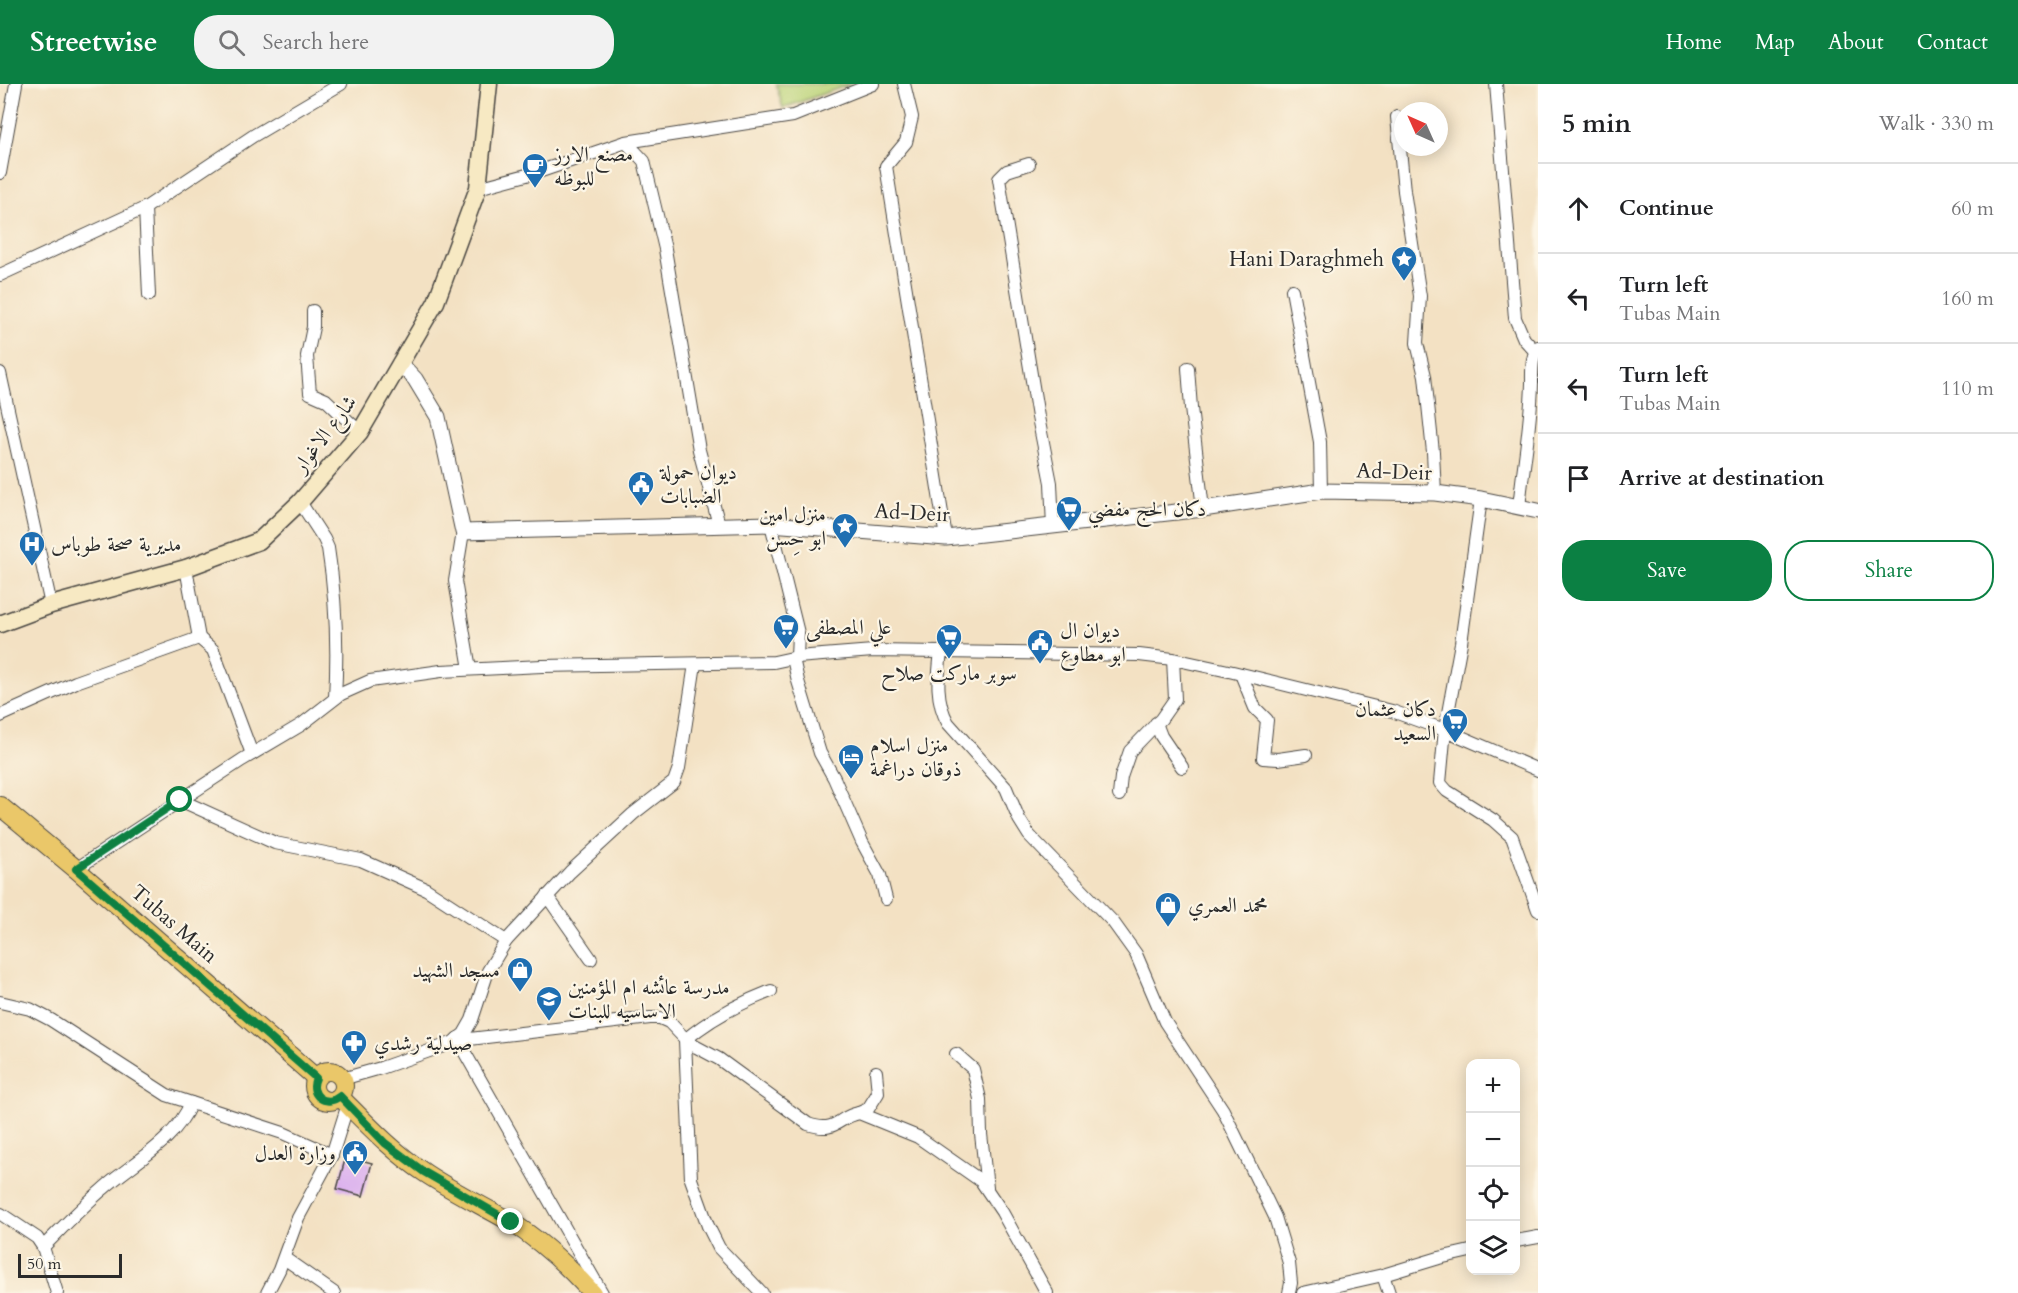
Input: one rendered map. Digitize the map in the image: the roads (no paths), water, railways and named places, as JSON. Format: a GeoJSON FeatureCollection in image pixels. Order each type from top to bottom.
{"type":"FeatureCollection","features":[{"type":"Feature","properties":{"kind":"main road","name":"شارع الاغوار"},"geometry":{"type":"LineString","coordinates":[[0,624],[51,605],[186,568],[259,541],[300,502],[360,432],[436,302],[478,188],[489,84]]}},
{"type":"Feature","properties":{"kind":"main road","name":"Tubas Main"},"geometry":{"type":"LineString","coordinates":[[0,806],[76,869],[316,1078]]}},
{"type":"Feature","properties":{"kind":"main road"},"geometry":{"type":"LineString","coordinates":[[344,1093],[336,1100],[326,1101],[317,1097],[313,1087],[316,1078],[329,1071],[339,1074],[344,1093],[385,1143],[424,1172],[511,1222],[540,1243],[576,1275],[592,1293]]}},
{"type":"Feature","properties":{"kind":"street"},"geometry":{"type":"LineString","coordinates":[[0,173],[16,84]]}},
{"type":"Feature","properties":{"kind":"street"},"geometry":{"type":"LineString","coordinates":[[0,275],[145,208],[254,136],[341,84]]}},
{"type":"Feature","properties":{"kind":"street"},"geometry":{"type":"LineString","coordinates":[[478,188],[538,172],[626,142],[793,116],[873,84]]}},
{"type":"Feature","properties":{"kind":"street"},"geometry":{"type":"LineString","coordinates":[[904,84],[912,117],[906,142],[886,166],[946,538]]}},
{"type":"Feature","properties":{"kind":"street"},"geometry":{"type":"LineString","coordinates":[[1496,84],[1515,318],[1524,339],[1537,349],[1530,433],[1522,471],[1519,508]]}},
{"type":"Feature","properties":{"kind":"street"},"geometry":{"type":"LineString","coordinates":[[626,142],[644,160],[665,249],[699,450],[719,525]]}},
{"type":"Feature","properties":{"kind":"street"},"geometry":{"type":"LineString","coordinates":[[1400,156],[1420,296],[1417,342],[1425,376],[1435,493]]}},
{"type":"Feature","properties":{"kind":"street"},"geometry":{"type":"LineString","coordinates":[[1029,164],[1007,171],[999,179],[1026,349],[1051,483],[1053,527]]}},
{"type":"Feature","properties":{"kind":"street"},"geometry":{"type":"LineString","coordinates":[[145,208],[149,295]]}},
{"type":"Feature","properties":{"kind":"street"},"geometry":{"type":"LineString","coordinates":[[1292,290],[1320,442],[1321,491]]}},
{"type":"Feature","properties":{"kind":"street"},"geometry":{"type":"LineString","coordinates":[[313,311],[313,327],[307,356],[310,393],[326,399],[360,432]]}},
{"type":"Feature","properties":{"kind":"street"},"geometry":{"type":"LineString","coordinates":[[400,363],[415,379],[438,417],[463,532],[455,581],[470,669]]}},
{"type":"Feature","properties":{"kind":"street"},"geometry":{"type":"LineString","coordinates":[[1188,368],[1203,509]]}},
{"type":"Feature","properties":{"kind":"street"},"geometry":{"type":"LineString","coordinates":[[0,373],[51,605]]}},
{"type":"Feature","properties":{"kind":"street","name":"Ad-Deir"},"geometry":{"type":"LineString","coordinates":[[463,532],[771,524],[946,538],[1203,509],[1321,491],[1435,493],[1481,499],[1538,511]]}},
{"type":"Feature","properties":{"kind":"street"},"geometry":{"type":"LineString","coordinates":[[1481,499],[1461,644],[1445,729],[1440,783],[1447,791],[1493,820],[1512,837],[1538,910]]}},
{"type":"Feature","properties":{"kind":"street"},"geometry":{"type":"LineString","coordinates":[[300,502],[324,539],[327,548],[336,614],[338,650],[335,698]]}},
{"type":"Feature","properties":{"kind":"street"},"geometry":{"type":"LineString","coordinates":[[771,524],[798,633],[795,657],[798,681],[820,753],[880,875],[886,899]]}},
{"type":"Feature","properties":{"kind":"street"},"geometry":{"type":"LineString","coordinates":[[186,568],[199,638],[213,650],[252,754]]}},
{"type":"Feature","properties":{"kind":"street"},"geometry":{"type":"LineString","coordinates":[[0,716],[76,682],[199,638]]}},
{"type":"Feature","properties":{"kind":"street"},"geometry":{"type":"LineString","coordinates":[[76,869],[180,800],[301,725],[335,698],[354,687],[380,679],[470,669],[774,662],[795,657],[873,651],[1130,654],[1173,659],[1372,705],[1445,729],[1538,770]]}},
{"type":"Feature","properties":{"kind":"street"},"geometry":{"type":"LineString","coordinates":[[941,651],[938,696],[948,723],[1006,788],[1019,819],[1029,835],[1128,940],[1144,968],[1165,1022],[1223,1110],[1275,1217],[1289,1263],[1291,1283],[1289,1293]]}},
{"type":"Feature","properties":{"kind":"street"},"geometry":{"type":"LineString","coordinates":[[1119,795],[1120,777],[1130,751],[1175,699],[1173,659]]}},
{"type":"Feature","properties":{"kind":"street"},"geometry":{"type":"LineString","coordinates":[[267,1293],[284,1258],[298,1218],[333,1155],[344,1093],[381,1068],[457,1039],[469,1028],[488,971],[506,941],[570,872],[625,821],[674,782],[679,768],[695,664]]}},
{"type":"Feature","properties":{"kind":"street"},"geometry":{"type":"LineString","coordinates":[[1241,674],[1255,708],[1267,720],[1263,758],[1278,759],[1306,755]]}},
{"type":"Feature","properties":{"kind":"street"},"geometry":{"type":"LineString","coordinates":[[1156,723],[1161,736],[1182,767]]}},
{"type":"Feature","properties":{"kind":"street"},"geometry":{"type":"LineString","coordinates":[[180,800],[275,843],[361,860],[426,890],[506,941]]}},
{"type":"Feature","properties":{"kind":"street"},"geometry":{"type":"LineString","coordinates":[[547,897],[591,959]]}},
{"type":"Feature","properties":{"kind":"street"},"geometry":{"type":"LineString","coordinates":[[685,1040],[699,1028],[740,1003],[771,991]]}},
{"type":"Feature","properties":{"kind":"street"},"geometry":{"type":"LineString","coordinates":[[0,1002],[17,1005],[42,1015],[167,1095],[283,1133],[333,1155]]}},
{"type":"Feature","properties":{"kind":"street"},"geometry":{"type":"LineString","coordinates":[[457,1039],[660,1018],[669,1022],[685,1040],[696,1048],[719,1059],[815,1127],[830,1127],[868,1108],[878,1093],[876,1072]]}},
{"type":"Feature","properties":{"kind":"street"},"geometry":{"type":"LineString","coordinates":[[457,1039],[602,1293]]}},
{"type":"Feature","properties":{"kind":"street"},"geometry":{"type":"LineString","coordinates":[[685,1040],[691,1179],[708,1226],[719,1248],[762,1293]]}},
{"type":"Feature","properties":{"kind":"street"},"geometry":{"type":"LineString","coordinates":[[956,1054],[973,1070],[980,1099],[987,1188]]}},
{"type":"Feature","properties":{"kind":"street"},"geometry":{"type":"LineString","coordinates":[[43,1246],[103,1188],[164,1142],[182,1120],[191,1103]]}},
{"type":"Feature","properties":{"kind":"street"},"geometry":{"type":"LineString","coordinates":[[859,1113],[918,1137],[960,1168],[975,1175],[987,1188],[1047,1293]]}},
{"type":"Feature","properties":{"kind":"street"},"geometry":{"type":"LineString","coordinates":[[1,1214],[37,1238],[43,1246],[57,1293]]}},
{"type":"Feature","properties":{"kind":"street"},"geometry":{"type":"LineString","coordinates":[[1520,1240],[1538,1237]]}},
{"type":"Feature","properties":{"kind":"street"},"geometry":{"type":"LineString","coordinates":[[1303,1293],[1383,1275],[1466,1252]]}},
{"type":"Feature","properties":{"kind":"street"},"geometry":{"type":"LineString","coordinates":[[284,1258],[334,1293]]}},
{"type":"Feature","properties":{"kind":"street"},"geometry":{"type":"LineString","coordinates":[[1383,1275],[1389,1293]]}},
{"type":"Feature","properties":{"kind":"place","name":"مصنع الارز للبوظه"},"geometry":{"type":"Point","coordinates":[535,189]}},
{"type":"Feature","properties":{"kind":"place","name":"Hani Daraghmeh"},"geometry":{"type":"Point","coordinates":[1404,282]}},
{"type":"Feature","properties":{"kind":"place","name":"ديوان حمولة الضبابات"},"geometry":{"type":"Point","coordinates":[641,507]}},
{"type":"Feature","properties":{"kind":"place","name":"دكان الحج مفضي"},"geometry":{"type":"Point","coordinates":[1069,532]}},
{"type":"Feature","properties":{"kind":"place","name":"منزل امين ابو حِسن"},"geometry":{"type":"Point","coordinates":[845,549]}},
{"type":"Feature","properties":{"kind":"place","name":"مديرية صحة طوباس"},"geometry":{"type":"Point","coordinates":[32,567]}},
{"type":"Feature","properties":{"kind":"place","name":"علي المصطفى"},"geometry":{"type":"Point","coordinates":[786,650]}},
{"type":"Feature","properties":{"kind":"place","name":"سوبر ماركت صلاح"},"geometry":{"type":"Point","coordinates":[949,660]}},
{"type":"Feature","properties":{"kind":"place","name":"ديوان ال ابو مطاوع"},"geometry":{"type":"Point","coordinates":[1040,665]}},
{"type":"Feature","properties":{"kind":"place","name":"دكان عثمان السعيد"},"geometry":{"type":"Point","coordinates":[1455,744]}},
{"type":"Feature","properties":{"kind":"place","name":"منزل اسلام ذوقان دراغمة"},"geometry":{"type":"Point","coordinates":[851,780]}},
{"type":"Feature","properties":{"kind":"place","name":"محمد العمري"},"geometry":{"type":"Point","coordinates":[1168,928]}},
{"type":"Feature","properties":{"kind":"place","name":"مسجد الشهيد"},"geometry":{"type":"Point","coordinates":[520,993]}},
{"type":"Feature","properties":{"kind":"place","name":"مدرسة عائشه ام المؤمنين الاساسيه للبنات"},"geometry":{"type":"Point","coordinates":[549,1022]}},
{"type":"Feature","properties":{"kind":"place","name":"صيدلية رشدي"},"geometry":{"type":"Point","coordinates":[354,1066]}},
{"type":"Feature","properties":{"kind":"place","name":"وزارة العدل"},"geometry":{"type":"Point","coordinates":[355,1176]}}]}
